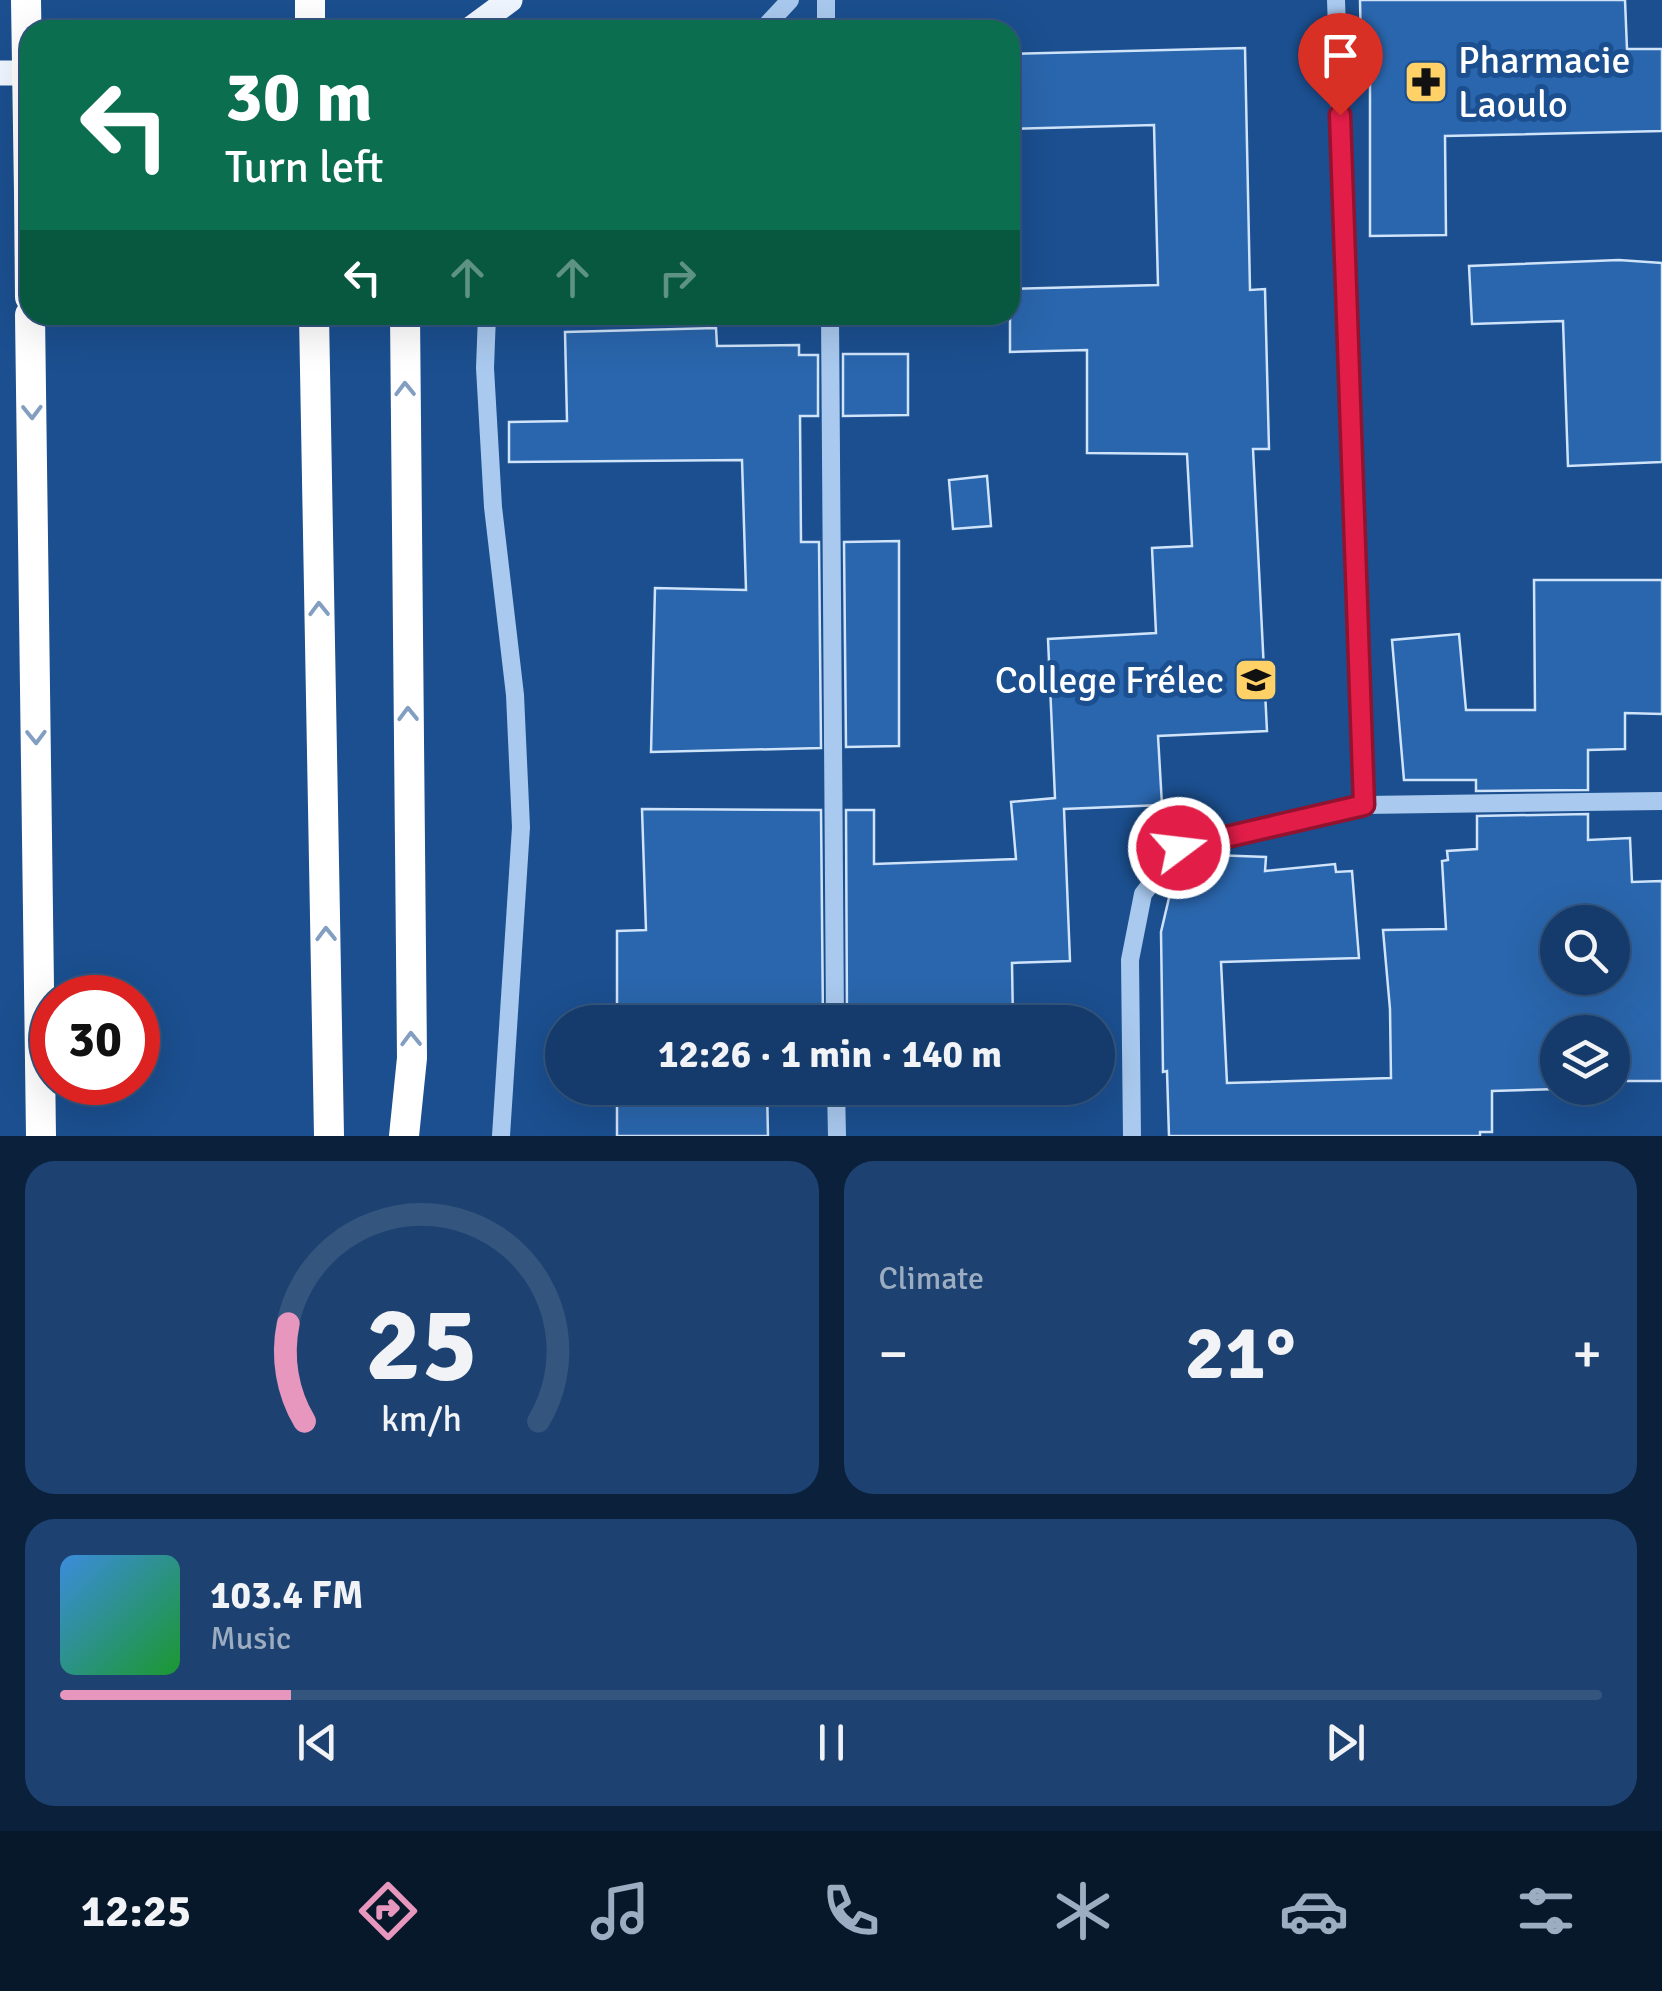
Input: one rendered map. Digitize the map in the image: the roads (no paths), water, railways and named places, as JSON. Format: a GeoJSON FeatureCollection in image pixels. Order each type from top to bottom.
{"type":"FeatureCollection","features":[{"type":"Feature","properties":{"kind":"highway"},"geometry":{"type":"LineString","coordinates":[[30,325],[41,1136]]}},
{"type":"Feature","properties":{"kind":"highway"},"geometry":{"type":"LineString","coordinates":[[314,325],[330,1136]]}},
{"type":"Feature","properties":{"kind":"highway"},"geometry":{"type":"LineString","coordinates":[[404,325],[412,1058],[404,1136]]}},
{"type":"Feature","properties":{"kind":"main road"},"geometry":{"type":"LineString","coordinates":[[483,20],[510,0]]}},
{"type":"Feature","properties":{"kind":"street"},"geometry":{"type":"LineString","coordinates":[[771,20],[790,0]]}},
{"type":"Feature","properties":{"kind":"street"},"geometry":{"type":"LineString","coordinates":[[1336,0],[1364,805]]}},
{"type":"Feature","properties":{"kind":"street"},"geometry":{"type":"LineString","coordinates":[[487,325],[485,368],[493,507],[515,695],[521,827],[501,1136]]}},
{"type":"Feature","properties":{"kind":"street"},"geometry":{"type":"LineString","coordinates":[[830,325],[836,1005]]}},
{"type":"Feature","properties":{"kind":"street"},"geometry":{"type":"LineString","coordinates":[[1132,1136],[1130,960],[1142,894],[1179,848],[1364,805],[1662,801]]}},
{"type":"Feature","properties":{"kind":"street"},"geometry":{"type":"LineString","coordinates":[[836,1105],[837,1136]]}},
{"type":"Feature","properties":{"kind":"place","name":"Pharmacie Laoulo"},"geometry":{"type":"Point","coordinates":[1426,82]}},
{"type":"Feature","properties":{"kind":"place","name":"College Frélec"},"geometry":{"type":"Point","coordinates":[1256,680]}}]}
